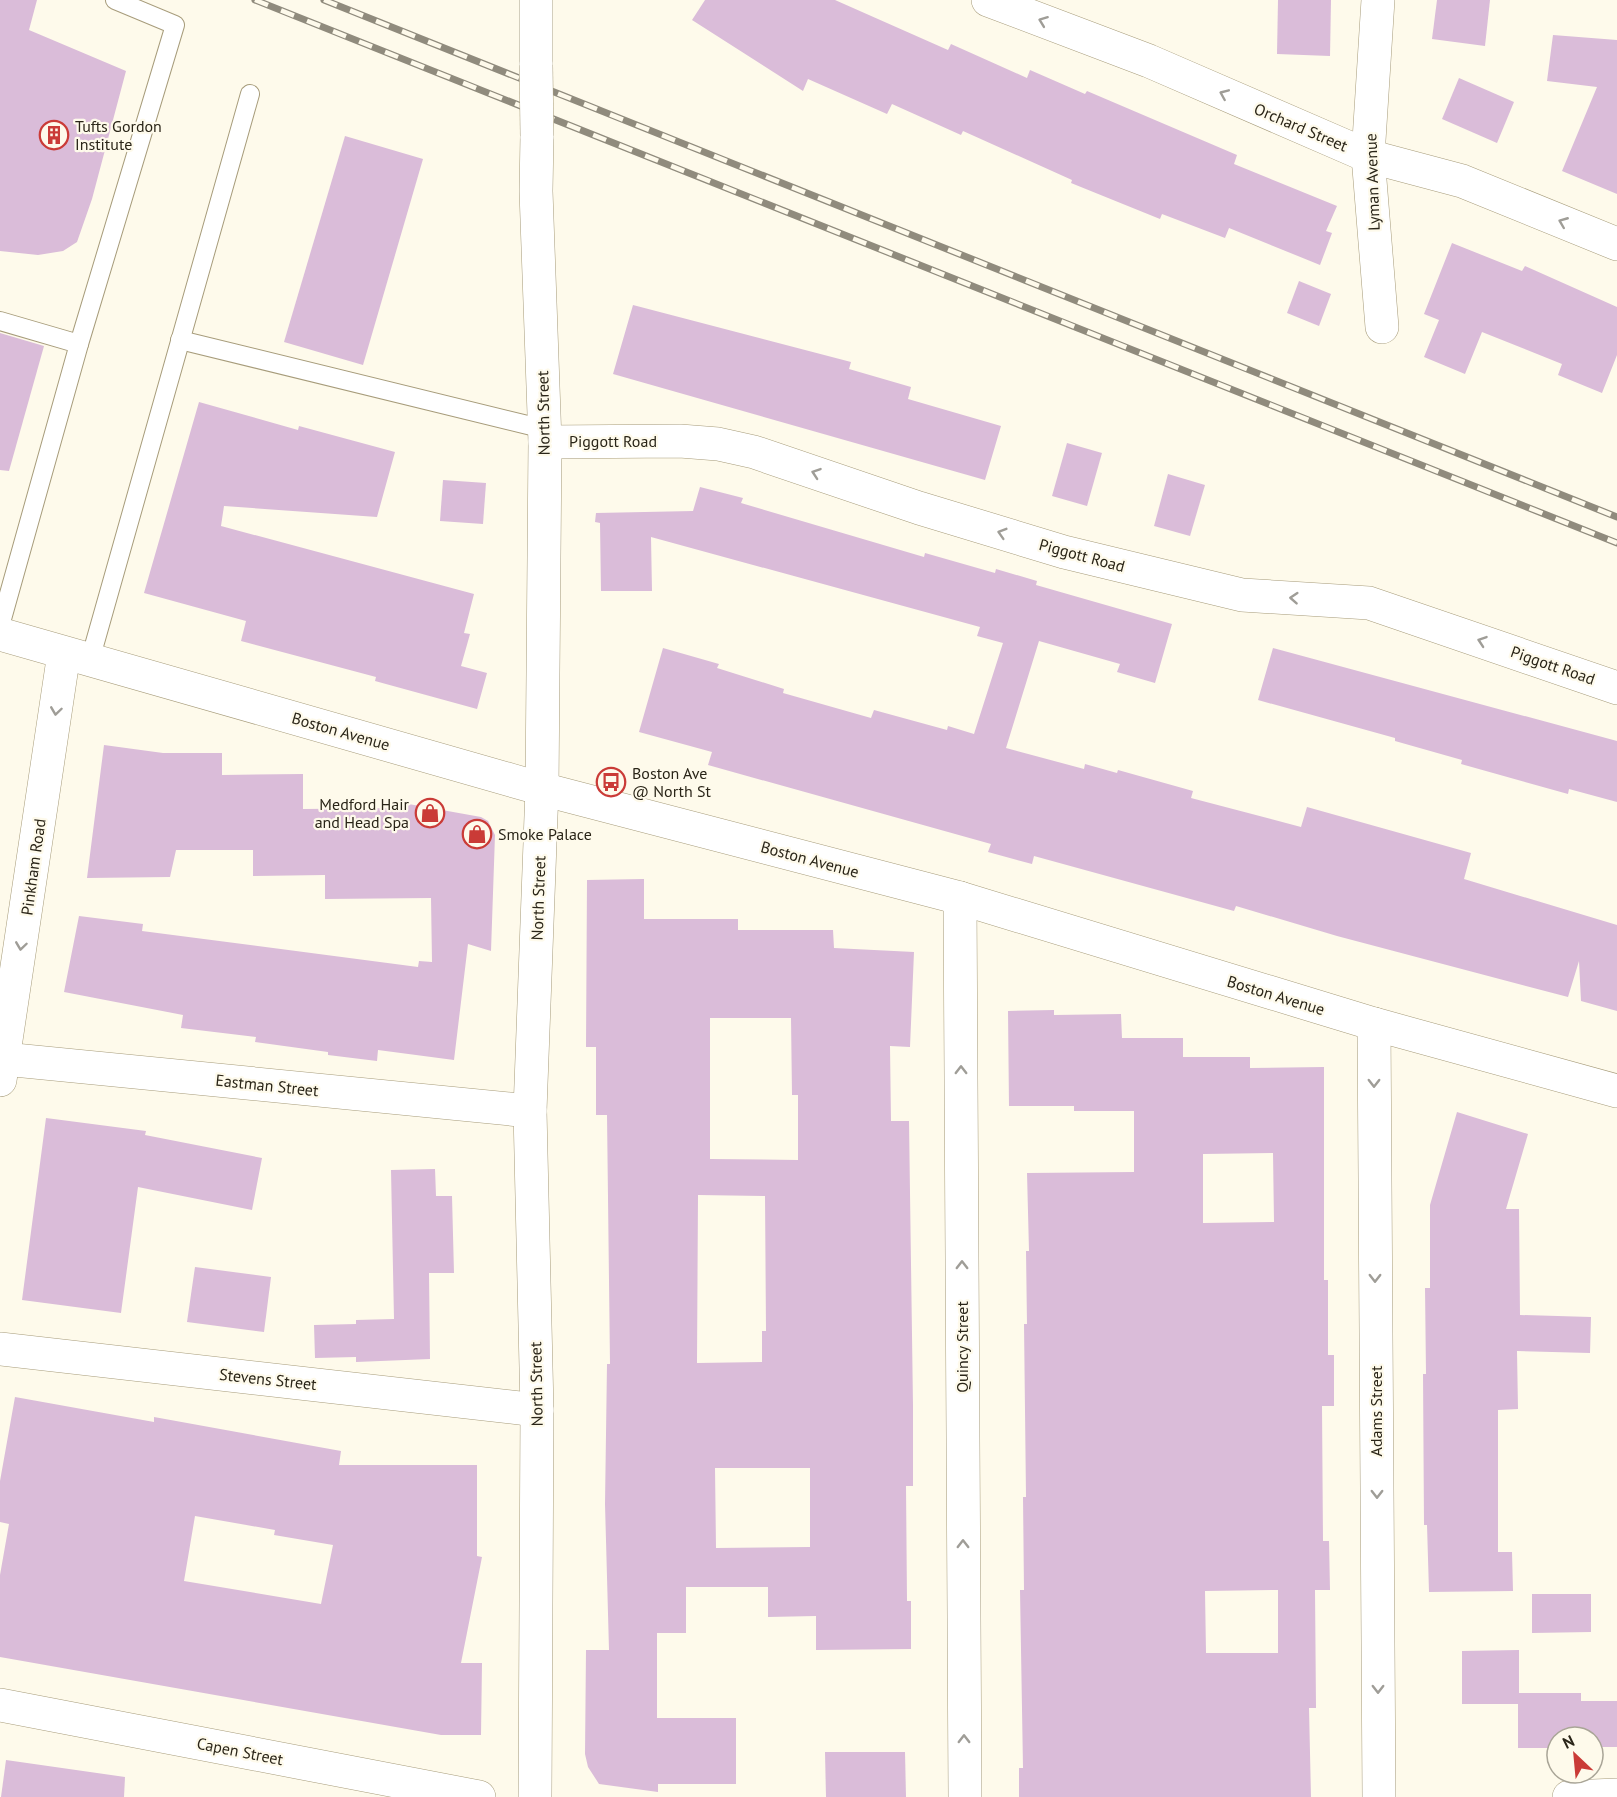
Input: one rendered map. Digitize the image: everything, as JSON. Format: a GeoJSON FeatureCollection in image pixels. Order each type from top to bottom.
{"type":"FeatureCollection","features":[{"type":"Feature","properties":{"kind":"street","name":"North Street"},"geometry":{"type":"LineString","coordinates":[[535,1797],[537,1410],[530,1111],[542,789],[544,435],[536,191],[536,0]]}},
{"type":"Feature","properties":{"kind":"street","name":"Orchard Street"},"geometry":{"type":"LineString","coordinates":[[988,0],[1149,61],[1368,156],[1462,181],[1617,244]]}},
{"type":"Feature","properties":{"kind":"street","name":"Lyman Avenue"},"geometry":{"type":"LineString","coordinates":[[1378,0],[1368,156],[1382,327]]}},
{"type":"Feature","properties":{"kind":"street","name":"Piggott Road"},"geometry":{"type":"LineString","coordinates":[[544,435],[718,444],[754,452],[919,508],[1064,552],[1242,595],[1369,603],[1617,688]]}},
{"type":"Feature","properties":{"kind":"street","name":"Boston Avenue"},"geometry":{"type":"LineString","coordinates":[[0,634],[542,789],[960,898],[1374,1024],[1617,1091]]}},
{"type":"Feature","properties":{"kind":"street","name":"Pinkham Road"},"geometry":{"type":"LineString","coordinates":[[2,1070],[77,657]]}},
{"type":"Feature","properties":{"kind":"street","name":"Quincy Street"},"geometry":{"type":"LineString","coordinates":[[960,898],[964,1797]]}},
{"type":"Feature","properties":{"kind":"street","name":"Adams Street"},"geometry":{"type":"LineString","coordinates":[[1374,1024],[1379,1797]]}},
{"type":"Feature","properties":{"kind":"street","name":"Eastman Street"},"geometry":{"type":"LineString","coordinates":[[2,1070],[530,1111]]}},
{"type":"Feature","properties":{"kind":"street","name":"Stevens Street"},"geometry":{"type":"LineString","coordinates":[[0,1349],[537,1410]]}},
{"type":"Feature","properties":{"kind":"street","name":"Capen Street"},"geometry":{"type":"LineString","coordinates":[[0,1705],[479,1797]]}},
{"type":"Feature","properties":{"kind":"street"},"geometry":{"type":"LineString","coordinates":[[1569,1797],[1617,1796]]}},
{"type":"Feature","properties":{"kind":"lane"},"geometry":{"type":"LineString","coordinates":[[0,626],[79,344],[175,25],[115,0]]}},
{"type":"Feature","properties":{"kind":"lane"},"geometry":{"type":"LineString","coordinates":[[77,657],[180,340],[250,94]]}},
{"type":"Feature","properties":{"kind":"lane"},"geometry":{"type":"LineString","coordinates":[[0,321],[79,344]]}},
{"type":"Feature","properties":{"kind":"lane"},"geometry":{"type":"LineString","coordinates":[[180,340],[544,435]]}},
{"type":"Feature","properties":{"kind":"building","name":"Tufts Gordon Institute"},"geometry":{"type":"Polygon","coordinates":[[[0,0],[37,0],[29,30],[126,71],[92,199],[77,242],[63,251],[38,255],[0,251],[0,0]]]}},
{"type":"Feature","properties":{"kind":"building"},"geometry":{"type":"Polygon","coordinates":[[[705,0],[835,0],[948,50],[951,44],[1027,78],[1030,70],[1085,94],[1087,91],[1237,155],[1234,164],[1337,206],[1326,231],[1332,233],[1320,265],[1229,228],[1225,238],[1162,214],[1160,219],[1071,183],[1072,180],[963,131],[961,135],[892,104],[887,114],[808,79],[803,91],[692,20],[705,0]]]}},
{"type":"Feature","properties":{"kind":"building"},"geometry":{"type":"Polygon","coordinates":[[[1278,0],[1331,0],[1330,56],[1277,54],[1278,0]]]}},
{"type":"Feature","properties":{"kind":"building"},"geometry":{"type":"Polygon","coordinates":[[[1437,0],[1490,0],[1485,46],[1432,39],[1437,0]]]}},
{"type":"Feature","properties":{"kind":"building"},"geometry":{"type":"Polygon","coordinates":[[[1553,35],[1617,40],[1617,194],[1562,171],[1597,87],[1547,81],[1553,35]]]}},
{"type":"Feature","properties":{"kind":"building"},"geometry":{"type":"Polygon","coordinates":[[[1459,78],[1514,102],[1497,143],[1442,119],[1459,78]]]}},
{"type":"Feature","properties":{"kind":"building"},"geometry":{"type":"Polygon","coordinates":[[[345,136],[423,159],[363,365],[284,342],[345,136]]]}},
{"type":"Feature","properties":{"kind":"building"},"geometry":{"type":"Polygon","coordinates":[[[1452,243],[1522,271],[1525,266],[1617,307],[1617,355],[1602,393],[1558,375],[1562,364],[1482,332],[1465,374],[1424,357],[1439,320],[1424,314],[1452,243]]]}},
{"type":"Feature","properties":{"kind":"building"},"geometry":{"type":"Polygon","coordinates":[[[1299,281],[1331,294],[1319,326],[1287,313],[1299,281]]]}},
{"type":"Feature","properties":{"kind":"building"},"geometry":{"type":"Polygon","coordinates":[[[633,305],[851,362],[849,369],[911,387],[908,399],[1001,426],[985,480],[613,374],[633,305]]]}},
{"type":"Feature","properties":{"kind":"building"},"geometry":{"type":"Polygon","coordinates":[[[0,333],[44,346],[9,471],[0,470],[0,333]]]}},
{"type":"Feature","properties":{"kind":"building"},"geometry":{"type":"Polygon","coordinates":[[[199,402],[298,430],[299,426],[395,452],[377,517],[224,506],[221,526],[474,594],[464,633],[470,634],[461,666],[487,673],[477,709],[375,681],[376,677],[241,641],[246,621],[144,593],[199,402]]]}},
{"type":"Feature","properties":{"kind":"building"},"geometry":{"type":"Polygon","coordinates":[[[1067,443],[1102,453],[1087,506],[1052,496],[1067,443]]]}},
{"type":"Feature","properties":{"kind":"building"},"geometry":{"type":"Polygon","coordinates":[[[1168,474],[1205,485],[1190,536],[1154,526],[1168,474]]]}},
{"type":"Feature","properties":{"kind":"building"},"geometry":{"type":"Polygon","coordinates":[[[443,480],[486,483],[483,524],[440,521],[443,480]]]}},
{"type":"Feature","properties":{"kind":"building"},"geometry":{"type":"Polygon","coordinates":[[[700,487],[743,498],[741,503],[924,557],[925,553],[995,573],[996,569],[1037,581],[1036,585],[1172,624],[1155,683],[1117,672],[1120,664],[1039,641],[1006,748],[1084,769],[1085,764],[1117,773],[1118,770],[1193,791],[1191,798],[1301,827],[1307,807],[1471,853],[1464,879],[1617,925],[1617,1011],[1581,1001],[1579,961],[1568,997],[1337,936],[1236,906],[1234,911],[1034,856],[1032,864],[988,852],[991,844],[708,765],[712,752],[639,732],[663,648],[719,664],[717,668],[784,689],[783,693],[871,718],[874,710],[947,730],[948,726],[974,734],[1003,643],[977,636],[980,627],[651,537],[652,591],[601,591],[600,523],[595,522],[596,513],[693,511],[700,487]]]}},
{"type":"Feature","properties":{"kind":"building"},"geometry":{"type":"Polygon","coordinates":[[[1273,648],[1617,741],[1617,802],[1569,789],[1568,794],[1461,764],[1462,760],[1395,741],[1395,738],[1258,700],[1273,648]]]}},
{"type":"Feature","properties":{"kind":"building"},"geometry":{"type":"Polygon","coordinates":[[[104,745],[163,753],[222,753],[222,775],[303,774],[303,809],[403,808],[403,803],[481,817],[488,821],[495,835],[491,951],[468,944],[454,1060],[378,1050],[377,1061],[328,1055],[328,1052],[255,1042],[256,1037],[181,1028],[183,1015],[64,992],[79,916],[143,924],[142,931],[418,967],[419,961],[432,962],[431,898],[325,899],[325,875],[253,876],[253,850],[176,850],[170,877],[87,878],[104,745]]]}},
{"type":"Feature","properties":{"kind":"building"},"geometry":{"type":"Polygon","coordinates":[[[644,879],[644,919],[738,919],[738,930],[833,930],[834,948],[914,952],[910,1047],[890,1046],[891,1121],[909,1121],[913,1486],[906,1486],[907,1601],[911,1601],[911,1649],[816,1650],[816,1616],[768,1617],[768,1587],[686,1587],[686,1633],[657,1633],[657,1718],[736,1718],[736,1784],[658,1784],[658,1792],[599,1784],[588,1767],[585,1754],[586,1650],[609,1650],[605,1504],[607,1364],[610,1364],[607,1115],[596,1115],[596,1047],[586,1047],[587,880],[644,879]],[[710,1018],[710,1159],[798,1160],[798,1095],[792,1095],[791,1018],[710,1018]],[[698,1195],[697,1363],[762,1362],[762,1331],[766,1331],[765,1196],[698,1195]],[[715,1468],[716,1548],[810,1547],[810,1468],[715,1468]]]}},
{"type":"Feature","properties":{"kind":"building"},"geometry":{"type":"Polygon","coordinates":[[[1054,1010],[1054,1015],[1121,1014],[1122,1038],[1183,1038],[1183,1057],[1250,1057],[1250,1068],[1324,1067],[1324,1280],[1328,1280],[1328,1355],[1334,1355],[1334,1406],[1322,1406],[1323,1541],[1329,1541],[1330,1590],[1315,1590],[1316,1708],[1309,1708],[1311,1797],[1019,1797],[1019,1768],[1023,1768],[1020,1590],[1024,1590],[1023,1497],[1026,1497],[1024,1324],[1027,1324],[1026,1251],[1029,1251],[1027,1173],[1134,1172],[1134,1111],[1074,1111],[1074,1106],[1009,1106],[1008,1011],[1054,1010]],[[1273,1153],[1203,1154],[1203,1223],[1274,1222],[1273,1153]],[[1278,1590],[1205,1591],[1206,1653],[1278,1653],[1278,1590]]]}},
{"type":"Feature","properties":{"kind":"building"},"geometry":{"type":"Polygon","coordinates":[[[1457,1112],[1528,1134],[1506,1209],[1519,1209],[1520,1315],[1591,1317],[1590,1353],[1517,1351],[1518,1409],[1498,1410],[1498,1552],[1512,1552],[1513,1591],[1429,1592],[1427,1525],[1424,1525],[1425,1288],[1430,1288],[1430,1205],[1457,1112]]]}},
{"type":"Feature","properties":{"kind":"building"},"geometry":{"type":"Polygon","coordinates":[[[46,1118],[146,1131],[145,1135],[262,1158],[252,1210],[138,1187],[121,1313],[22,1300],[46,1118]]]}},
{"type":"Feature","properties":{"kind":"building"},"geometry":{"type":"Polygon","coordinates":[[[435,1169],[436,1196],[452,1196],[454,1273],[429,1273],[430,1359],[356,1362],[356,1357],[315,1358],[314,1325],[356,1324],[356,1320],[394,1319],[391,1170],[435,1169]]]}},
{"type":"Feature","properties":{"kind":"building"},"geometry":{"type":"Polygon","coordinates":[[[195,1267],[271,1277],[264,1332],[187,1322],[195,1267]]]}},
{"type":"Feature","properties":{"kind":"building"},"geometry":{"type":"Polygon","coordinates":[[[15,1397],[154,1422],[154,1417],[341,1451],[339,1465],[477,1465],[477,1556],[482,1557],[461,1663],[482,1663],[481,1735],[441,1735],[0,1657],[0,1575],[9,1524],[0,1522],[0,1481],[15,1397]],[[195,1516],[184,1581],[321,1604],[333,1545],[274,1535],[275,1530],[195,1516]]]}},
{"type":"Feature","properties":{"kind":"building"},"geometry":{"type":"Polygon","coordinates":[[[1532,1594],[1591,1594],[1591,1632],[1532,1633],[1532,1594]]]}},
{"type":"Feature","properties":{"kind":"building"},"geometry":{"type":"Polygon","coordinates":[[[1519,1650],[1519,1693],[1581,1693],[1581,1701],[1617,1701],[1617,1747],[1605,1747],[1605,1725],[1545,1725],[1545,1748],[1518,1748],[1518,1704],[1462,1704],[1462,1651],[1519,1650]]]}},
{"type":"Feature","properties":{"kind":"building"},"geometry":{"type":"Polygon","coordinates":[[[825,1752],[905,1752],[906,1797],[826,1797],[825,1752]]]}},
{"type":"Feature","properties":{"kind":"building"},"geometry":{"type":"Polygon","coordinates":[[[6,1760],[125,1777],[124,1797],[1,1797],[6,1760]]]}},
{"type":"Feature","properties":{"kind":"railway"},"geometry":{"type":"LineString","coordinates":[[255,0],[1617,543]]}},
{"type":"Feature","properties":{"kind":"railway"},"geometry":{"type":"LineString","coordinates":[[324,0],[1617,517]]}},
{"type":"Feature","properties":{"kind":"place","name":"Tufts Gordon Institute"},"geometry":{"type":"Point","coordinates":[54,135]}},
{"type":"Feature","properties":{"kind":"place","name":"Boston Ave @ North St"},"geometry":{"type":"Point","coordinates":[611,782]}},
{"type":"Feature","properties":{"kind":"place","name":"Medford Hair and Head Spa"},"geometry":{"type":"Point","coordinates":[430,813]}},
{"type":"Feature","properties":{"kind":"place","name":"Smoke Palace"},"geometry":{"type":"Point","coordinates":[477,834]}}]}
